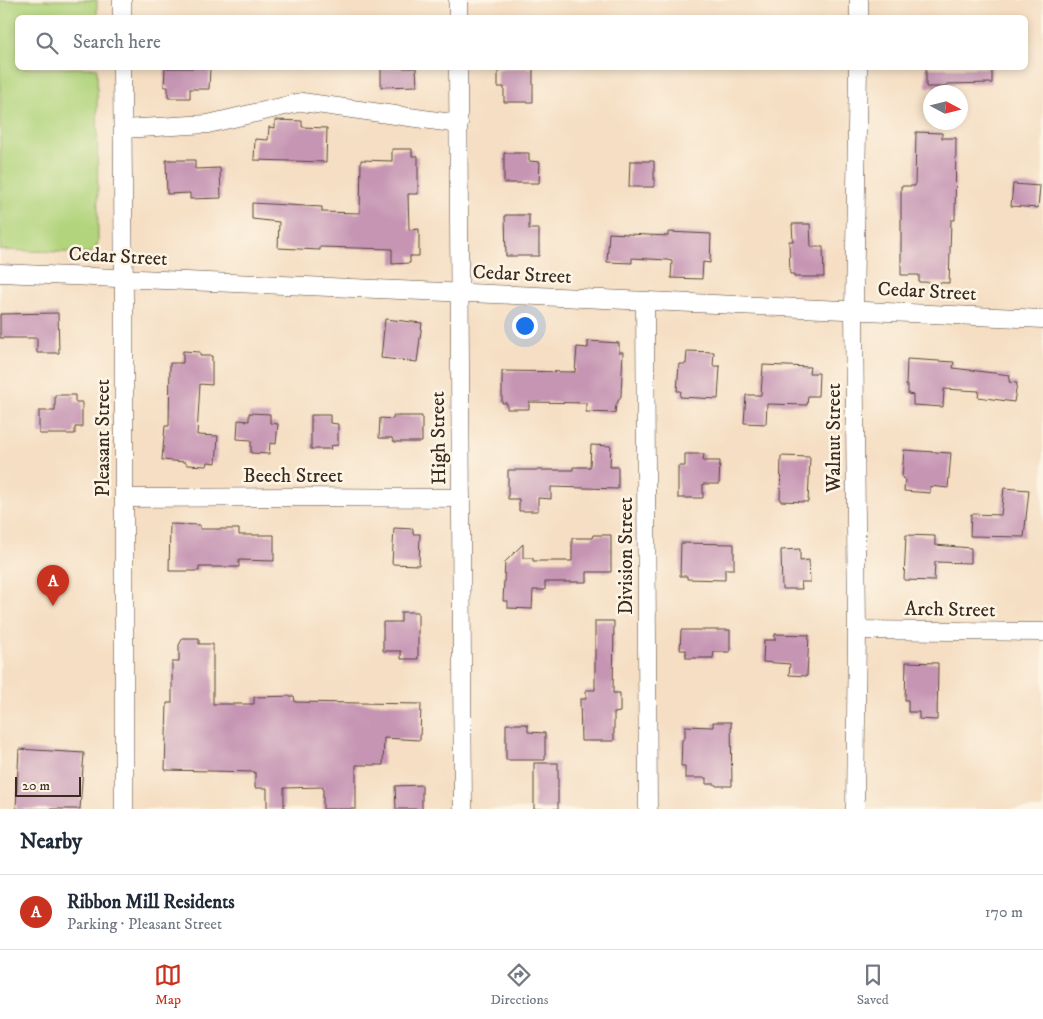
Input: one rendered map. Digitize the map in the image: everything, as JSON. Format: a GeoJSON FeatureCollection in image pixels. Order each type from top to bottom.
{"type":"FeatureCollection","features":[{"type":"Feature","properties":{"kind":"street"},"geometry":{"type":"LineString","coordinates":[[122,0],[122,15]]}},
{"type":"Feature","properties":{"kind":"street"},"geometry":{"type":"LineString","coordinates":[[458,0],[458,15]]}},
{"type":"Feature","properties":{"kind":"street"},"geometry":{"type":"LineString","coordinates":[[859,0],[859,15]]}},
{"type":"Feature","properties":{"kind":"street","name":"Pleasant Street"},"geometry":{"type":"LineString","coordinates":[[122,70],[124,809]]}},
{"type":"Feature","properties":{"kind":"street","name":"High Street"},"geometry":{"type":"LineString","coordinates":[[458,70],[463,809]]}},
{"type":"Feature","properties":{"kind":"street","name":"Walnut Street"},"geometry":{"type":"LineString","coordinates":[[855,809],[857,630],[854,309],[858,70]]}},
{"type":"Feature","properties":{"kind":"street"},"geometry":{"type":"LineString","coordinates":[[123,129],[208,124],[302,102],[459,124]]}},
{"type":"Feature","properties":{"kind":"street","name":"Cedar Street"},"geometry":{"type":"LineString","coordinates":[[0,273],[645,302],[854,309],[1043,319]]}},
{"type":"Feature","properties":{"kind":"street","name":"Division Street"},"geometry":{"type":"LineString","coordinates":[[645,302],[648,809]]}},
{"type":"Feature","properties":{"kind":"street","name":"Beech Street"},"geometry":{"type":"LineString","coordinates":[[124,498],[291,496],[461,498]]}},
{"type":"Feature","properties":{"kind":"street","name":"Arch Street"},"geometry":{"type":"LineString","coordinates":[[857,630],[1043,632]]}},
{"type":"Feature","properties":{"kind":"green space"},"geometry":{"type":"Polygon","coordinates":[[[0,0],[97,0],[97,15],[15,15],[15,70],[97,70],[98,242],[96,248],[91,253],[0,250],[0,0]]]}},
{"type":"Feature","properties":{"kind":"building"},"geometry":{"type":"Polygon","coordinates":[[[165,70],[210,70],[209,89],[190,89],[190,98],[168,98],[168,87],[164,87],[165,70]]]}},
{"type":"Feature","properties":{"kind":"building"},"geometry":{"type":"Polygon","coordinates":[[[381,70],[416,70],[417,86],[381,87],[381,70]]]}},
{"type":"Feature","properties":{"kind":"building"},"geometry":{"type":"Polygon","coordinates":[[[498,70],[533,70],[533,102],[504,102],[504,87],[498,87],[498,70]]]}},
{"type":"Feature","properties":{"kind":"building"},"geometry":{"type":"Polygon","coordinates":[[[926,70],[992,70],[992,83],[926,85],[926,70]]]}},
{"type":"Feature","properties":{"kind":"building"},"geometry":{"type":"Polygon","coordinates":[[[275,120],[302,121],[302,127],[327,128],[326,162],[254,160],[255,139],[268,140],[269,127],[275,128],[275,120]]]}},
{"type":"Feature","properties":{"kind":"building"},"geometry":{"type":"Polygon","coordinates":[[[916,132],[942,133],[942,138],[956,138],[955,220],[951,220],[949,283],[919,282],[919,275],[901,275],[901,186],[915,186],[916,132]]]}},
{"type":"Feature","properties":{"kind":"building"},"geometry":{"type":"Polygon","coordinates":[[[392,149],[412,149],[412,156],[418,156],[418,194],[408,194],[409,230],[419,229],[419,256],[410,256],[410,263],[392,264],[392,249],[320,247],[320,250],[278,248],[279,222],[252,219],[252,203],[322,207],[322,212],[360,213],[361,160],[392,161],[392,149]]]}},
{"type":"Feature","properties":{"kind":"building"},"geometry":{"type":"Polygon","coordinates":[[[504,153],[529,153],[529,161],[540,162],[539,183],[504,183],[504,153]]]}},
{"type":"Feature","properties":{"kind":"building"},"geometry":{"type":"Polygon","coordinates":[[[166,160],[195,160],[195,169],[220,168],[221,198],[190,199],[190,193],[167,194],[166,160]]]}},
{"type":"Feature","properties":{"kind":"building"},"geometry":{"type":"Polygon","coordinates":[[[630,161],[654,161],[654,187],[629,187],[630,161]]]}},
{"type":"Feature","properties":{"kind":"building"},"geometry":{"type":"Polygon","coordinates":[[[1013,184],[1040,186],[1038,208],[1011,206],[1013,184]]]}},
{"type":"Feature","properties":{"kind":"building"},"geometry":{"type":"Polygon","coordinates":[[[505,215],[529,215],[529,229],[539,229],[539,256],[506,256],[505,215]]]}},
{"type":"Feature","properties":{"kind":"building"},"geometry":{"type":"Polygon","coordinates":[[[792,224],[810,224],[811,247],[823,247],[824,277],[794,277],[794,274],[790,274],[789,241],[793,241],[792,224]]]}},
{"type":"Feature","properties":{"kind":"building"},"geometry":{"type":"Polygon","coordinates":[[[668,232],[711,234],[710,263],[703,262],[702,279],[671,278],[672,261],[667,260],[632,258],[632,263],[607,262],[609,233],[668,236],[668,232]]]}},
{"type":"Feature","properties":{"kind":"building"},"geometry":{"type":"Polygon","coordinates":[[[58,313],[59,353],[37,353],[37,338],[0,338],[0,314],[58,313]]]}},
{"type":"Feature","properties":{"kind":"building"},"geometry":{"type":"Polygon","coordinates":[[[385,319],[422,323],[417,362],[381,358],[385,319]]]}},
{"type":"Feature","properties":{"kind":"building"},"geometry":{"type":"Polygon","coordinates":[[[588,341],[619,343],[619,352],[623,352],[621,396],[616,405],[615,413],[586,412],[586,403],[529,402],[529,409],[507,409],[507,403],[502,403],[502,371],[575,372],[577,347],[588,348],[588,341]]]}},
{"type":"Feature","properties":{"kind":"building"},"geometry":{"type":"Polygon","coordinates":[[[183,351],[200,352],[200,356],[212,356],[212,385],[200,384],[197,435],[218,436],[216,463],[208,462],[207,466],[187,465],[185,462],[162,460],[165,426],[169,426],[170,363],[183,363],[183,351]]]}},
{"type":"Feature","properties":{"kind":"building"},"geometry":{"type":"Polygon","coordinates":[[[687,351],[714,352],[713,366],[720,366],[718,399],[680,397],[681,391],[677,391],[679,364],[686,364],[687,351]]]}},
{"type":"Feature","properties":{"kind":"building"},"geometry":{"type":"Polygon","coordinates":[[[907,359],[954,362],[953,368],[1010,375],[1009,382],[1017,383],[1014,402],[978,397],[979,391],[944,389],[943,407],[913,405],[913,395],[908,394],[908,386],[906,386],[907,359]]]}},
{"type":"Feature","properties":{"kind":"building"},"geometry":{"type":"Polygon","coordinates":[[[763,365],[810,367],[809,373],[819,373],[818,396],[808,396],[807,405],[767,404],[766,424],[744,423],[746,395],[761,395],[763,365]]]}},
{"type":"Feature","properties":{"kind":"building"},"geometry":{"type":"Polygon","coordinates":[[[55,395],[75,395],[75,402],[82,402],[82,427],[75,427],[75,434],[39,434],[39,411],[55,411],[55,395]]]}},
{"type":"Feature","properties":{"kind":"building"},"geometry":{"type":"Polygon","coordinates":[[[249,413],[270,414],[270,423],[278,424],[276,444],[270,443],[269,454],[251,453],[251,440],[237,439],[238,420],[249,421],[249,413]]]}},
{"type":"Feature","properties":{"kind":"building"},"geometry":{"type":"Polygon","coordinates":[[[311,415],[330,415],[330,423],[338,424],[338,445],[330,446],[331,449],[311,449],[311,415]]]}},
{"type":"Feature","properties":{"kind":"building"},"geometry":{"type":"Polygon","coordinates":[[[393,416],[422,416],[422,442],[394,442],[392,438],[379,438],[380,418],[393,419],[393,416]]]}},
{"type":"Feature","properties":{"kind":"building"},"geometry":{"type":"Polygon","coordinates":[[[591,445],[611,446],[610,467],[618,467],[618,489],[551,487],[551,499],[538,498],[538,511],[519,511],[519,499],[508,499],[508,470],[573,470],[573,467],[590,467],[591,445]]]}},
{"type":"Feature","properties":{"kind":"building"},"geometry":{"type":"Polygon","coordinates":[[[904,450],[951,453],[948,488],[930,486],[930,493],[904,491],[905,479],[902,478],[904,450]]]}},
{"type":"Feature","properties":{"kind":"building"},"geometry":{"type":"Polygon","coordinates":[[[685,454],[704,454],[703,461],[720,461],[719,484],[703,484],[703,498],[678,498],[678,466],[685,466],[685,454]]]}},
{"type":"Feature","properties":{"kind":"building"},"geometry":{"type":"Polygon","coordinates":[[[781,456],[810,457],[808,502],[780,501],[781,456]]]}},
{"type":"Feature","properties":{"kind":"building"},"geometry":{"type":"Polygon","coordinates":[[[1004,488],[1029,490],[1024,537],[970,536],[971,514],[1001,515],[1004,488]]]}},
{"type":"Feature","properties":{"kind":"building"},"geometry":{"type":"Polygon","coordinates":[[[170,524],[200,525],[200,529],[239,529],[239,535],[274,535],[274,561],[239,560],[239,567],[199,567],[199,571],[169,571],[170,524]]]}},
{"type":"Feature","properties":{"kind":"building"},"geometry":{"type":"Polygon","coordinates":[[[394,528],[413,529],[413,534],[420,534],[419,565],[392,564],[394,528]]]}},
{"type":"Feature","properties":{"kind":"building"},"geometry":{"type":"Polygon","coordinates":[[[593,535],[611,535],[611,572],[587,572],[587,582],[545,582],[545,590],[533,590],[532,609],[508,608],[508,601],[503,601],[505,562],[523,544],[523,558],[533,558],[533,561],[572,561],[572,538],[592,538],[593,535]]]}},
{"type":"Feature","properties":{"kind":"building"},"geometry":{"type":"Polygon","coordinates":[[[906,535],[935,536],[935,545],[971,548],[971,563],[935,562],[934,581],[904,580],[906,535]]]}},
{"type":"Feature","properties":{"kind":"building"},"geometry":{"type":"Polygon","coordinates":[[[681,543],[734,544],[734,569],[725,569],[725,580],[687,579],[687,576],[680,576],[681,543]]]}},
{"type":"Feature","properties":{"kind":"building"},"geometry":{"type":"Polygon","coordinates":[[[800,549],[800,561],[809,560],[810,582],[801,582],[802,589],[782,589],[781,550],[800,549]]]}},
{"type":"Feature","properties":{"kind":"building"},"geometry":{"type":"Polygon","coordinates":[[[401,612],[418,612],[418,659],[401,659],[401,651],[383,651],[383,622],[401,622],[401,612]]]}},
{"type":"Feature","properties":{"kind":"building"},"geometry":{"type":"Polygon","coordinates":[[[595,621],[614,621],[613,693],[620,693],[620,712],[614,713],[614,741],[581,741],[580,699],[586,699],[586,690],[595,690],[595,621]]]}},
{"type":"Feature","properties":{"kind":"building"},"geometry":{"type":"Polygon","coordinates":[[[681,630],[730,630],[730,652],[714,652],[713,658],[686,658],[686,650],[680,650],[681,630]]]}},
{"type":"Feature","properties":{"kind":"building"},"geometry":{"type":"Polygon","coordinates":[[[775,634],[809,635],[807,676],[789,675],[790,664],[763,662],[764,640],[775,640],[775,634]]]}},
{"type":"Feature","properties":{"kind":"building"},"geometry":{"type":"Polygon","coordinates":[[[183,638],[199,638],[199,644],[213,644],[213,704],[254,704],[254,697],[294,696],[295,702],[421,704],[420,740],[384,738],[383,765],[356,765],[356,809],[323,809],[323,787],[284,788],[284,809],[267,809],[267,788],[255,788],[255,772],[165,770],[167,703],[172,703],[172,662],[179,662],[179,645],[183,638]]]}},
{"type":"Feature","properties":{"kind":"building"},"geometry":{"type":"Polygon","coordinates":[[[906,662],[938,663],[937,720],[919,719],[919,712],[908,712],[908,700],[905,700],[906,662]]]}},
{"type":"Feature","properties":{"kind":"building"},"geometry":{"type":"Polygon","coordinates":[[[713,722],[731,722],[732,786],[706,784],[706,778],[685,778],[685,766],[681,766],[682,740],[685,738],[685,726],[713,727],[713,722]]]}},
{"type":"Feature","properties":{"kind":"building"},"geometry":{"type":"Polygon","coordinates":[[[506,724],[525,724],[528,725],[528,732],[545,733],[545,760],[506,760],[506,724]]]}},
{"type":"Feature","properties":{"kind":"building"},"geometry":{"type":"Polygon","coordinates":[[[19,749],[84,753],[80,809],[16,809],[19,749]]]}},
{"type":"Feature","properties":{"kind":"building"},"geometry":{"type":"Polygon","coordinates":[[[534,763],[558,763],[558,809],[534,809],[534,763]]]}},
{"type":"Feature","properties":{"kind":"building"},"geometry":{"type":"Polygon","coordinates":[[[422,785],[422,809],[396,809],[395,786],[422,785]]]}},
{"type":"Feature","properties":{"kind":"place","name":"Ribbon Mill Residents"},"geometry":{"type":"Point","coordinates":[53,606]}}]}
